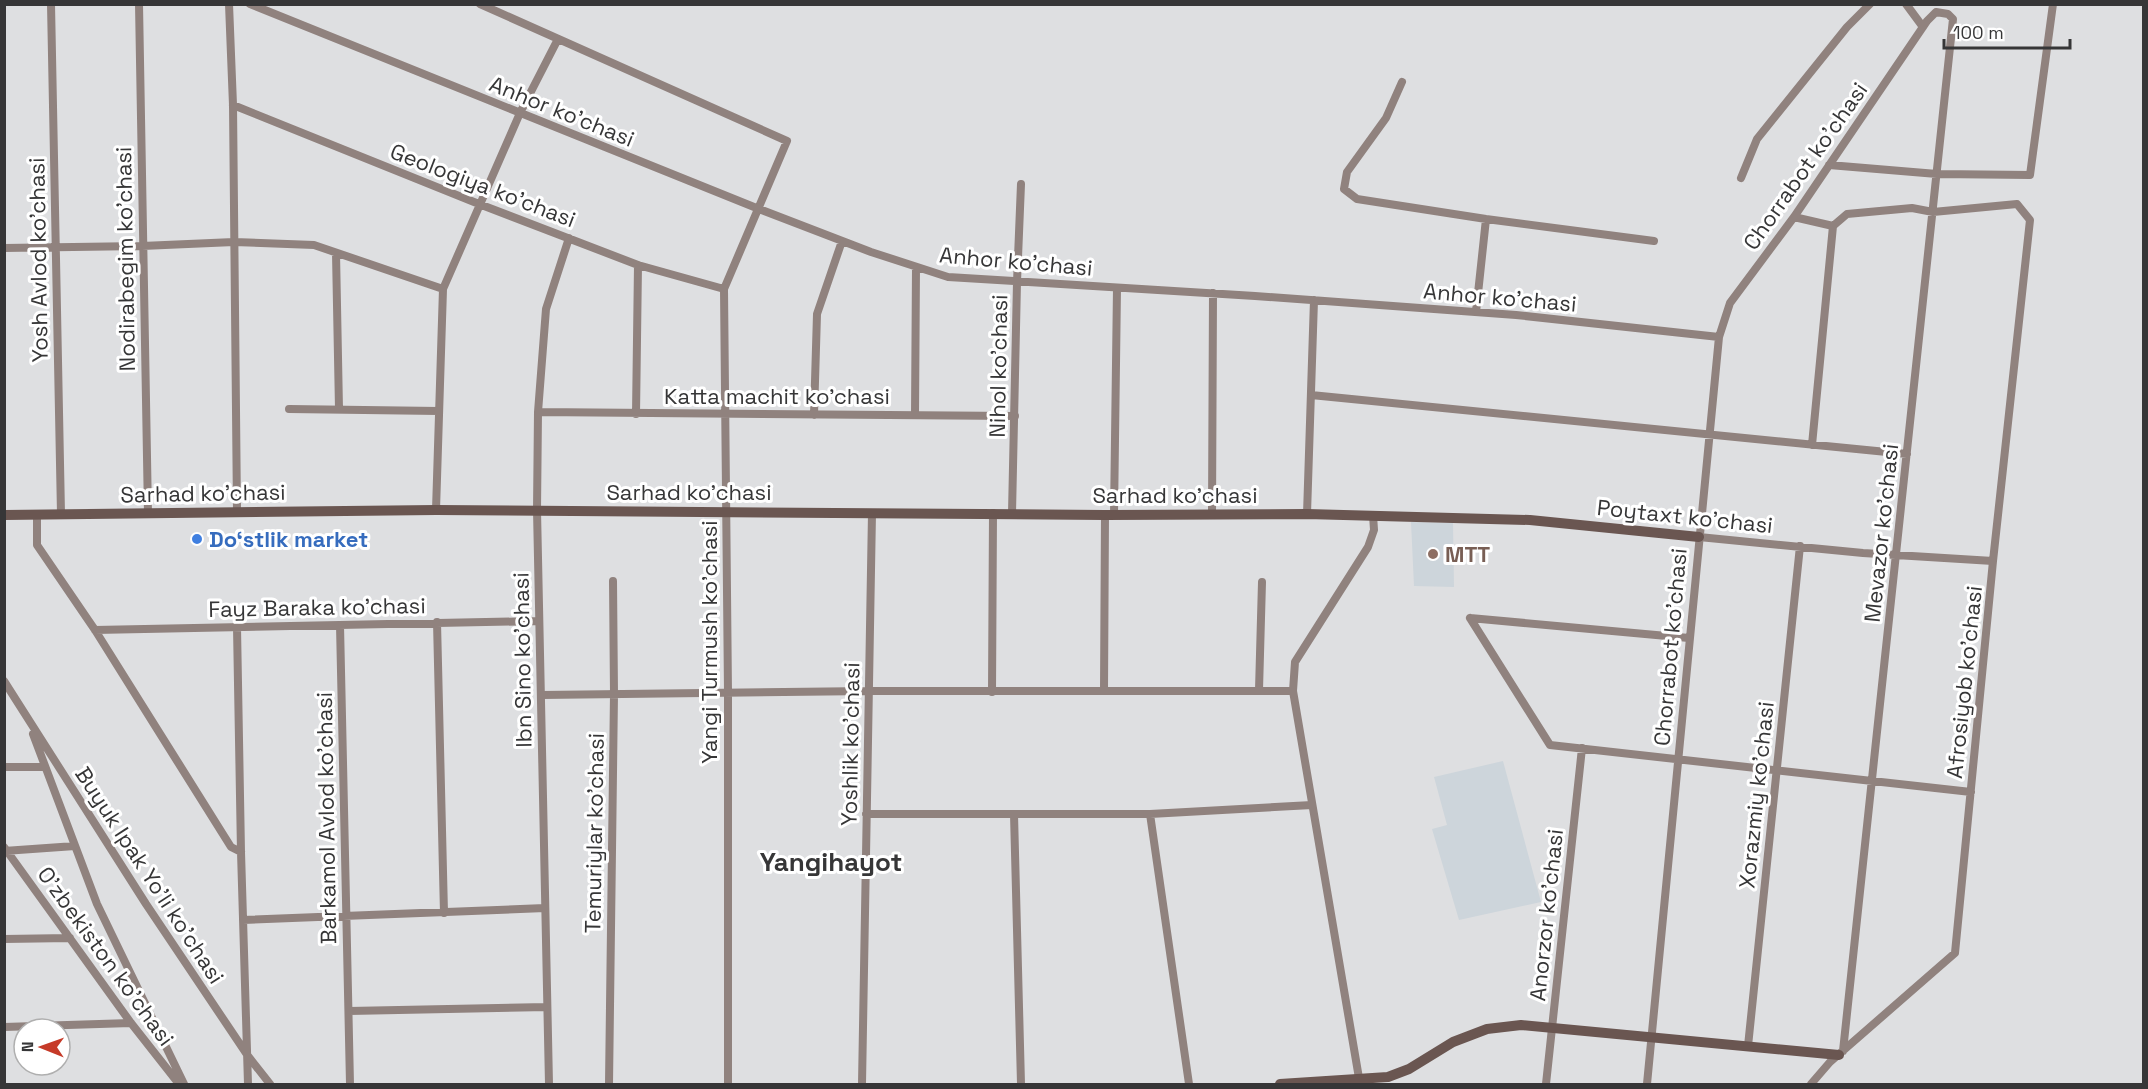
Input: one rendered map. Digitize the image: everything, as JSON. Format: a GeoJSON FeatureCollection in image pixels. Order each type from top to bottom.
{"type":"FeatureCollection","features":[{"type":"Feature","properties":{"kind":"street","name":"Yosh Avlod ko'chasi"},"geometry":{"type":"LineString","coordinates":[[51,4],[61,514]]}},
{"type":"Feature","properties":{"kind":"street","name":"Nodirabegim ko'chasi"},"geometry":{"type":"LineString","coordinates":[[139,4],[148,513]]}},
{"type":"Feature","properties":{"kind":"street"},"geometry":{"type":"LineString","coordinates":[[229,4],[233,105],[237,512]]}},
{"type":"Feature","properties":{"kind":"street","name":"Anhor ko'chasi"},"geometry":{"type":"LineString","coordinates":[[250,4],[759,209],[842,241],[948,277],[1476,312],[1719,336]]}},
{"type":"Feature","properties":{"kind":"street"},"geometry":{"type":"LineString","coordinates":[[436,510],[443,289],[520,113],[558,39],[480,4]]}},
{"type":"Feature","properties":{"kind":"street"},"geometry":{"type":"LineString","coordinates":[[1741,178],[1757,139],[1847,27],[1870,4]]}},
{"type":"Feature","properties":{"kind":"street"},"geometry":{"type":"LineString","coordinates":[[1906,4],[1923,27]]}},
{"type":"Feature","properties":{"kind":"street"},"geometry":{"type":"LineString","coordinates":[[1829,165],[1937,174],[2030,175],[2053,4]]}},
{"type":"Feature","properties":{"kind":"street","name":"Chorrabot ko'chasi"},"geometry":{"type":"LineString","coordinates":[[1647,1084],[1719,336],[1730,303],[1794,217],[1923,27],[1938,8],[1953,19]]}},
{"type":"Feature","properties":{"kind":"street","name":"Mevazor ko'chasi"},"geometry":{"type":"LineString","coordinates":[[1841,1053],[1873,782],[1953,19]]}},
{"type":"Feature","properties":{"kind":"street","name":"Yangi Turmush ko'chasi"},"geometry":{"type":"LineString","coordinates":[[558,39],[788,141],[724,289],[728,692],[728,1084]]}},
{"type":"Feature","properties":{"kind":"street"},"geometry":{"type":"LineString","coordinates":[[1402,82],[1386,118],[1347,172],[1344,189],[1357,200],[1654,241]]}},
{"type":"Feature","properties":{"kind":"street","name":"Geologiya ko'chasi"},"geometry":{"type":"LineString","coordinates":[[233,105],[638,265],[724,289]]}},
{"type":"Feature","properties":{"kind":"street","name":"Nihol ko'chasi"},"geometry":{"type":"LineString","coordinates":[[1012,513],[1021,184]]}},
{"type":"Feature","properties":{"kind":"street","name":"Afrosiyob ko'chasi"},"geometry":{"type":"LineString","coordinates":[[1811,1084],[1841,1053],[1955,953],[1993,561],[2030,220],[2017,204],[1933,212]]}},
{"type":"Feature","properties":{"kind":"street"},"geometry":{"type":"LineString","coordinates":[[1812,445],[1833,226],[1847,214],[1912,208],[1933,212]]}},
{"type":"Feature","properties":{"kind":"street"},"geometry":{"type":"LineString","coordinates":[[1794,217],[1833,226]]}},
{"type":"Feature","properties":{"kind":"street"},"geometry":{"type":"LineString","coordinates":[[1476,312],[1486,219]]}},
{"type":"Feature","properties":{"kind":"street","name":"Ibn Sino ko'chasi"},"geometry":{"type":"LineString","coordinates":[[549,1084],[537,510],[538,412],[546,309],[569,238]]}},
{"type":"Feature","properties":{"kind":"street"},"geometry":{"type":"LineString","coordinates":[[814,415],[817,314],[842,241]]}},
{"type":"Feature","properties":{"kind":"street"},"geometry":{"type":"LineString","coordinates":[[4,248],[234,242],[314,245],[443,289]]}},
{"type":"Feature","properties":{"kind":"street"},"geometry":{"type":"LineString","coordinates":[[336,253],[339,409]]}},
{"type":"Feature","properties":{"kind":"street"},"geometry":{"type":"LineString","coordinates":[[636,414],[638,265]]}},
{"type":"Feature","properties":{"kind":"street"},"geometry":{"type":"LineString","coordinates":[[915,416],[916,267]]}},
{"type":"Feature","properties":{"kind":"street"},"geometry":{"type":"LineString","coordinates":[[1104,690],[1117,288]]}},
{"type":"Feature","properties":{"kind":"street"},"geometry":{"type":"LineString","coordinates":[[1212,514],[1213,293]]}},
{"type":"Feature","properties":{"kind":"street"},"geometry":{"type":"LineString","coordinates":[[1307,514],[1314,300]]}},
{"type":"Feature","properties":{"kind":"street"},"geometry":{"type":"LineString","coordinates":[[1311,395],[1907,454]]}},
{"type":"Feature","properties":{"kind":"street"},"geometry":{"type":"LineString","coordinates":[[289,409],[439,411]]}},
{"type":"Feature","properties":{"kind":"street","name":"Katta machit ko'chasi"},"geometry":{"type":"LineString","coordinates":[[538,412],[1015,416]]}},
{"type":"Feature","properties":{"kind":"street","name":"Sarhad ko'chasi"},"geometry":{"type":"LineString","coordinates":[[4,515],[537,510],[1373,515]]}},
{"type":"Feature","properties":{"kind":"street","name":"Yoshlik ko'chasi"},"geometry":{"type":"LineString","coordinates":[[862,1084],[872,513]]}},
{"type":"Feature","properties":{"kind":"street"},"geometry":{"type":"LineString","coordinates":[[992,692],[993,513]]}},
{"type":"Feature","properties":{"kind":"street"},"geometry":{"type":"LineString","coordinates":[[37,514],[37,545],[95,630],[231,847],[241,852]]}},
{"type":"Feature","properties":{"kind":"street"},"geometry":{"type":"LineString","coordinates":[[1359,1082],[1293,691],[1295,662],[1368,547],[1374,530],[1373,515]]}},
{"type":"Feature","properties":{"kind":"street","name":"Poytaxt ko'chasi"},"geometry":{"type":"LineString","coordinates":[[1373,515],[1530,520],[1897,555],[1993,561]]}},
{"type":"Feature","properties":{"kind":"street","name":"Xorazmiy ko'chasi"},"geometry":{"type":"LineString","coordinates":[[1748,1046],[1800,546]]}},
{"type":"Feature","properties":{"kind":"street","name":"Temuriylar ko'chasi"},"geometry":{"type":"LineString","coordinates":[[609,1084],[614,694],[613,581]]}},
{"type":"Feature","properties":{"kind":"street"},"geometry":{"type":"LineString","coordinates":[[1259,690],[1262,582]]}},
{"type":"Feature","properties":{"kind":"street"},"geometry":{"type":"LineString","coordinates":[[1689,638],[1470,618],[1550,745],[1971,792]]}},
{"type":"Feature","properties":{"kind":"street","name":"Fayz Baraka ko'chasi"},"geometry":{"type":"LineString","coordinates":[[95,630],[539,621]]}},
{"type":"Feature","properties":{"kind":"street"},"geometry":{"type":"LineString","coordinates":[[437,622],[444,913]]}},
{"type":"Feature","properties":{"kind":"street","name":"Barkamol Avlod ko'chasi"},"geometry":{"type":"LineString","coordinates":[[340,625],[350,1084]]}},
{"type":"Feature","properties":{"kind":"street"},"geometry":{"type":"LineString","coordinates":[[237,627],[248,1084]]}},
{"type":"Feature","properties":{"kind":"street","name":"Buyuk Ipak Yo'li ko'chasi"},"geometry":{"type":"LineString","coordinates":[[4,681],[146,904],[248,1056],[270,1084]]}},
{"type":"Feature","properties":{"kind":"street"},"geometry":{"type":"LineString","coordinates":[[542,695],[870,691],[1293,691]]}},
{"type":"Feature","properties":{"kind":"street"},"geometry":{"type":"LineString","coordinates":[[27,718],[97,904],[184,1084]]}},
{"type":"Feature","properties":{"kind":"street","name":"Anorzor ko'chasi"},"geometry":{"type":"LineString","coordinates":[[1546,1084],[1582,748]]}},
{"type":"Feature","properties":{"kind":"street"},"geometry":{"type":"LineString","coordinates":[[4,767],[45,767]]}},
{"type":"Feature","properties":{"kind":"street"},"geometry":{"type":"LineString","coordinates":[[866,814],[1150,814],[1312,805]]}},
{"type":"Feature","properties":{"kind":"street"},"geometry":{"type":"LineString","coordinates":[[1014,814],[1021,1084]]}},
{"type":"Feature","properties":{"kind":"street"},"geometry":{"type":"LineString","coordinates":[[1150,814],[1189,1084]]}},
{"type":"Feature","properties":{"kind":"street"},"geometry":{"type":"LineString","coordinates":[[5,850],[75,846]]}},
{"type":"Feature","properties":{"kind":"street","name":"O'zbekiston ko'chasi"},"geometry":{"type":"LineString","coordinates":[[5,850],[131,1023],[180,1084]]}},
{"type":"Feature","properties":{"kind":"street"},"geometry":{"type":"LineString","coordinates":[[243,920],[545,908]]}},
{"type":"Feature","properties":{"kind":"street"},"geometry":{"type":"LineString","coordinates":[[4,939],[70,938]]}},
{"type":"Feature","properties":{"kind":"street"},"geometry":{"type":"LineString","coordinates":[[349,1011],[547,1007]]}},
{"type":"Feature","properties":{"kind":"street"},"geometry":{"type":"LineString","coordinates":[[4,1027],[131,1023]]}},
{"type":"Feature","properties":{"kind":"street"},"geometry":{"type":"LineString","coordinates":[[1280,1084],[1359,1082],[1388,1077],[1409,1069],[1453,1042],[1487,1029],[1521,1025],[1841,1053]]}},
{"type":"Feature","properties":{"kind":"shaded area","name":"MTT"},"geometry":{"type":"Polygon","coordinates":[[[1411,522],[1453,523],[1454,587],[1414,586],[1411,522]]]}},
{"type":"Feature","properties":{"kind":"shaded area"},"geometry":{"type":"Polygon","coordinates":[[[1503,761],[1541,902],[1459,920],[1432,829],[1447,825],[1434,777],[1503,761]]]}},
{"type":"Feature","properties":{"kind":"place","name":"Doʻstlik market"},"geometry":{"type":"Point","coordinates":[197,539]}},
{"type":"Feature","properties":{"kind":"place","name":"MTT"},"geometry":{"type":"Point","coordinates":[1433,554]}},
{"type":"Feature","properties":{"kind":"district","name":"Yangihayot"},"geometry":{"type":"Point","coordinates":[831,862]}}]}
